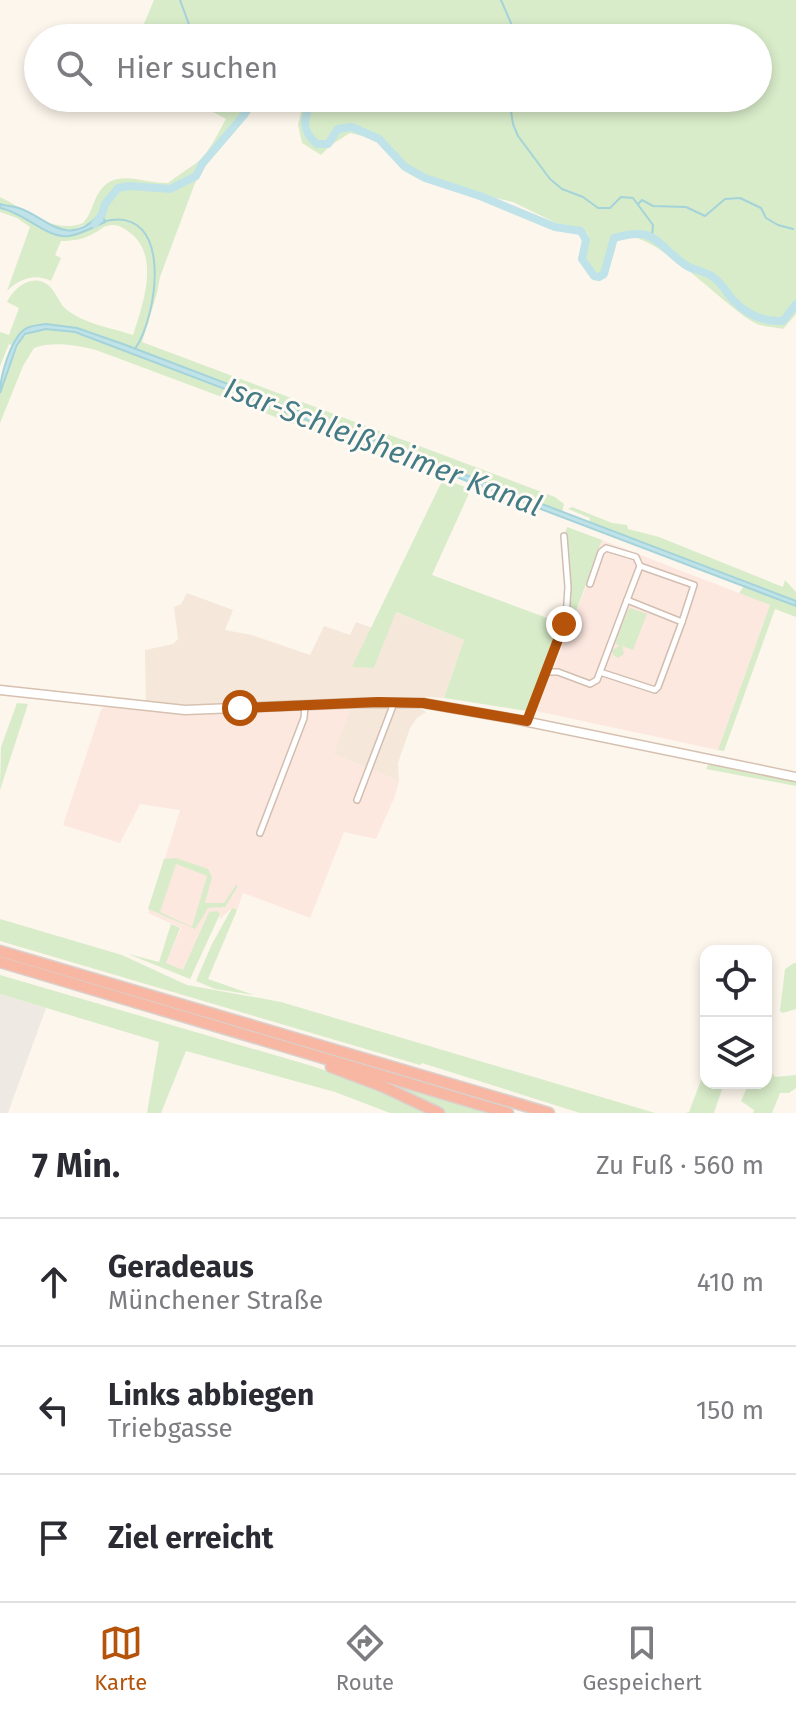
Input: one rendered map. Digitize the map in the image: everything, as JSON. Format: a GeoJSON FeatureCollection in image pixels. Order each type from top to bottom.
{"type":"FeatureCollection","features":[{"type":"Feature","properties":{"kind":"highway"},"geometry":{"type":"LineString","coordinates":[[0,951],[549,1113]]}},
{"type":"Feature","properties":{"kind":"highway"},"geometry":{"type":"LineString","coordinates":[[0,962],[508,1113]]}},
{"type":"Feature","properties":{"kind":"highway"},"geometry":{"type":"LineString","coordinates":[[301,1051],[321,1064],[384,1087],[439,1113]]}},
{"type":"Feature","properties":{"kind":"main road"},"geometry":{"type":"LineString","coordinates":[[0,690],[185,710],[305,705],[448,706],[796,777]]}},
{"type":"Feature","properties":{"kind":"street"},"geometry":{"type":"LineString","coordinates":[[527,721],[566,618],[568,587],[564,536]]}},
{"type":"Feature","properties":{"kind":"street"},"geometry":{"type":"LineString","coordinates":[[547,672],[558,672],[590,684],[597,680],[640,566],[636,557],[606,548],[601,552],[590,584]]}},
{"type":"Feature","properties":{"kind":"street"},"geometry":{"type":"LineString","coordinates":[[600,672],[655,690],[658,687],[694,585],[640,566]]}},
{"type":"Feature","properties":{"kind":"street"},"geometry":{"type":"LineString","coordinates":[[627,600],[682,622]]}},
{"type":"Feature","properties":{"kind":"street"},"geometry":{"type":"LineString","coordinates":[[357,800],[393,704]]}},
{"type":"Feature","properties":{"kind":"street"},"geometry":{"type":"LineString","coordinates":[[260,833],[304,718],[305,705]]}},
{"type":"Feature","properties":{"kind":"shaded area"},"geometry":{"type":"Polygon","coordinates":[[[602,540],[770,605],[718,750],[536,711],[602,540]]]}},
{"type":"Feature","properties":{"kind":"shaded area"},"geometry":{"type":"Polygon","coordinates":[[[187,593],[233,610],[225,630],[252,635],[310,655],[324,626],[350,635],[356,622],[372,628],[353,666],[374,668],[395,612],[464,640],[444,698],[427,697],[417,706],[426,712],[410,728],[398,763],[399,781],[333,754],[350,707],[146,710],[145,650],[173,644],[178,639],[174,607],[181,604],[187,593]]]}},
{"type":"Feature","properties":{"kind":"shaded area"},"geometry":{"type":"Polygon","coordinates":[[[109,701],[147,709],[351,706],[334,754],[399,781],[395,796],[376,839],[344,832],[310,918],[243,893],[237,910],[232,908],[220,919],[220,914],[205,919],[183,971],[166,963],[181,928],[148,913],[180,810],[140,804],[120,843],[63,825],[101,710],[109,701]]]}},
{"type":"Feature","properties":{"kind":"shaded area"},"geometry":{"type":"Polygon","coordinates":[[[0,994],[46,1008],[8,1113],[0,1113],[0,994]]]}},
{"type":"Feature","properties":{"kind":"green space"},"geometry":{"type":"Polygon","coordinates":[[[154,0],[796,0],[796,314],[783,329],[756,324],[663,252],[627,235],[612,237],[604,269],[601,273],[593,273],[584,255],[589,236],[584,228],[556,223],[513,202],[445,187],[405,168],[380,140],[350,133],[321,155],[302,143],[298,125],[301,112],[772,112],[772,24],[144,24],[154,0]]]}},
{"type":"Feature","properties":{"kind":"green space"},"geometry":{"type":"Polygon","coordinates":[[[213,112],[251,112],[195,183],[160,277],[142,342],[555,497],[564,504],[562,512],[77,328],[50,325],[32,328],[24,332],[13,346],[9,344],[0,366],[0,332],[9,335],[19,308],[7,302],[19,287],[30,281],[42,282],[74,315],[133,335],[145,295],[147,267],[139,242],[124,229],[110,225],[84,238],[61,241],[55,255],[61,258],[51,281],[28,278],[7,291],[30,227],[0,212],[0,208],[22,214],[50,233],[79,233],[105,222],[103,217],[72,230],[57,229],[17,207],[0,203],[0,197],[51,223],[72,226],[83,223],[98,194],[112,181],[130,178],[168,183],[195,164],[205,155],[226,119],[213,112]]]}},
{"type":"Feature","properties":{"kind":"green space"},"geometry":{"type":"Polygon","coordinates":[[[59,329],[97,339],[413,459],[415,469],[96,350],[73,345],[34,348],[23,366],[0,423],[0,393],[21,338],[36,330],[59,329]]]}},
{"type":"Feature","properties":{"kind":"green space"},"geometry":{"type":"Polygon","coordinates":[[[443,479],[471,489],[432,575],[555,621],[555,640],[527,711],[444,698],[464,640],[396,612],[374,668],[352,667],[443,479]]]}},
{"type":"Feature","properties":{"kind":"green space"},"geometry":{"type":"Polygon","coordinates":[[[572,507],[612,523],[627,525],[628,529],[659,537],[783,587],[785,580],[796,592],[796,601],[589,522],[590,518],[568,509],[572,507]]]}},
{"type":"Feature","properties":{"kind":"green space"},"geometry":{"type":"Polygon","coordinates":[[[567,527],[602,540],[574,617],[568,614],[567,527]]]}},
{"type":"Feature","properties":{"kind":"green space"},"geometry":{"type":"Polygon","coordinates":[[[744,586],[796,606],[796,617],[775,609],[724,751],[718,750],[770,605],[739,593],[744,586]]]}},
{"type":"Feature","properties":{"kind":"green space"},"geometry":{"type":"Polygon","coordinates":[[[631,608],[647,614],[633,650],[622,646],[624,654],[618,658],[612,650],[619,646],[615,643],[631,608]]]}},
{"type":"Feature","properties":{"kind":"green space"},"geometry":{"type":"Polygon","coordinates":[[[17,703],[28,704],[0,790],[1,747],[17,703]]]}},
{"type":"Feature","properties":{"kind":"green space"},"geometry":{"type":"Polygon","coordinates":[[[713,764],[796,781],[796,786],[706,769],[713,764]]]}},
{"type":"Feature","properties":{"kind":"green space"},"geometry":{"type":"Polygon","coordinates":[[[176,858],[208,869],[212,877],[205,903],[224,903],[238,886],[225,907],[208,908],[195,929],[148,909],[164,859],[176,858]],[[176,864],[160,912],[192,927],[207,876],[176,864]]]}},
{"type":"Feature","properties":{"kind":"green space"},"geometry":{"type":"Polygon","coordinates":[[[232,908],[237,910],[208,979],[254,995],[215,989],[196,981],[232,908]]]}},
{"type":"Feature","properties":{"kind":"green space"},"geometry":{"type":"Polygon","coordinates":[[[217,911],[220,914],[190,979],[128,954],[159,962],[171,924],[180,928],[166,963],[183,970],[209,912],[217,911]]]}},
{"type":"Feature","properties":{"kind":"green space"},"geometry":{"type":"Polygon","coordinates":[[[0,919],[122,955],[187,985],[281,1002],[655,1113],[580,1113],[422,1063],[420,1065],[0,941],[0,919]]]}},
{"type":"Feature","properties":{"kind":"green space"},"geometry":{"type":"Polygon","coordinates":[[[794,963],[796,1009],[783,1013],[780,1011],[785,969],[794,963]]]}},
{"type":"Feature","properties":{"kind":"green space"},"geometry":{"type":"Polygon","coordinates":[[[0,975],[312,1066],[362,1083],[428,1113],[390,1113],[335,1092],[186,1051],[161,1113],[147,1113],[159,1042],[0,994],[0,975]]]}},
{"type":"Feature","properties":{"kind":"green space"},"geometry":{"type":"Polygon","coordinates":[[[772,1073],[775,1077],[796,1075],[796,1088],[789,1093],[780,1093],[772,1113],[753,1113],[754,1110],[741,1101],[746,1089],[772,1089],[772,1073]]]}},
{"type":"Feature","properties":{"kind":"green space"},"geometry":{"type":"Polygon","coordinates":[[[700,1083],[700,1089],[722,1089],[714,1113],[685,1113],[689,1112],[700,1083]]]}},
{"type":"Feature","properties":{"kind":"green space"},"geometry":{"type":"Polygon","coordinates":[[[390,1084],[487,1113],[445,1113],[390,1084]]]}},
{"type":"Feature","properties":{"kind":"water"},"geometry":{"type":"Polygon","coordinates":[[[0,204],[19,208],[67,230],[88,225],[99,215],[105,222],[78,234],[61,236],[0,208],[0,204]]]}},
{"type":"Feature","properties":{"kind":"water","name":"Isar-Schleißheimer Kanal"},"geometry":{"type":"Polygon","coordinates":[[[46,324],[77,328],[123,344],[796,601],[796,606],[75,332],[46,329],[25,334],[17,345],[0,393],[4,368],[16,339],[27,328],[46,324]]]}},
{"type":"Feature","properties":{"kind":"waterway"},"geometry":{"type":"LineString","coordinates":[[180,0],[189,24]]}},
{"type":"Feature","properties":{"kind":"waterway"},"geometry":{"type":"LineString","coordinates":[[501,0],[511,24]]}},
{"type":"Feature","properties":{"kind":"waterway"},"geometry":{"type":"LineString","coordinates":[[95,224],[118,188],[170,189],[196,176],[202,164],[246,112]]}},
{"type":"Feature","properties":{"kind":"waterway"},"geometry":{"type":"LineString","coordinates":[[308,112],[306,128],[317,144],[328,144],[338,129],[352,127],[379,139],[405,167],[425,178],[480,196],[555,227],[581,231],[586,240],[582,259],[594,276],[604,274],[614,238],[647,235],[687,266],[713,277],[738,305],[756,316],[783,321],[796,304]]}},
{"type":"Feature","properties":{"kind":"waterway"},"geometry":{"type":"LineString","coordinates":[[511,112],[518,136],[550,179],[598,208],[610,208],[621,197],[633,198],[653,225],[652,236]]}},
{"type":"Feature","properties":{"kind":"waterway"},"geometry":{"type":"LineString","coordinates":[[638,204],[642,200],[653,206],[686,207],[705,216],[725,199],[740,198],[761,208],[766,218],[793,229]]}},
{"type":"Feature","properties":{"kind":"waterway"},"geometry":{"type":"LineString","coordinates":[[105,221],[127,221],[142,230],[151,246],[154,290],[150,313],[135,349]]}},
{"type":"Feature","properties":{"kind":"route"},"geometry":{"type":"LineString","coordinates":[[240,708],[423,703],[527,721],[564,624]]}}]}
